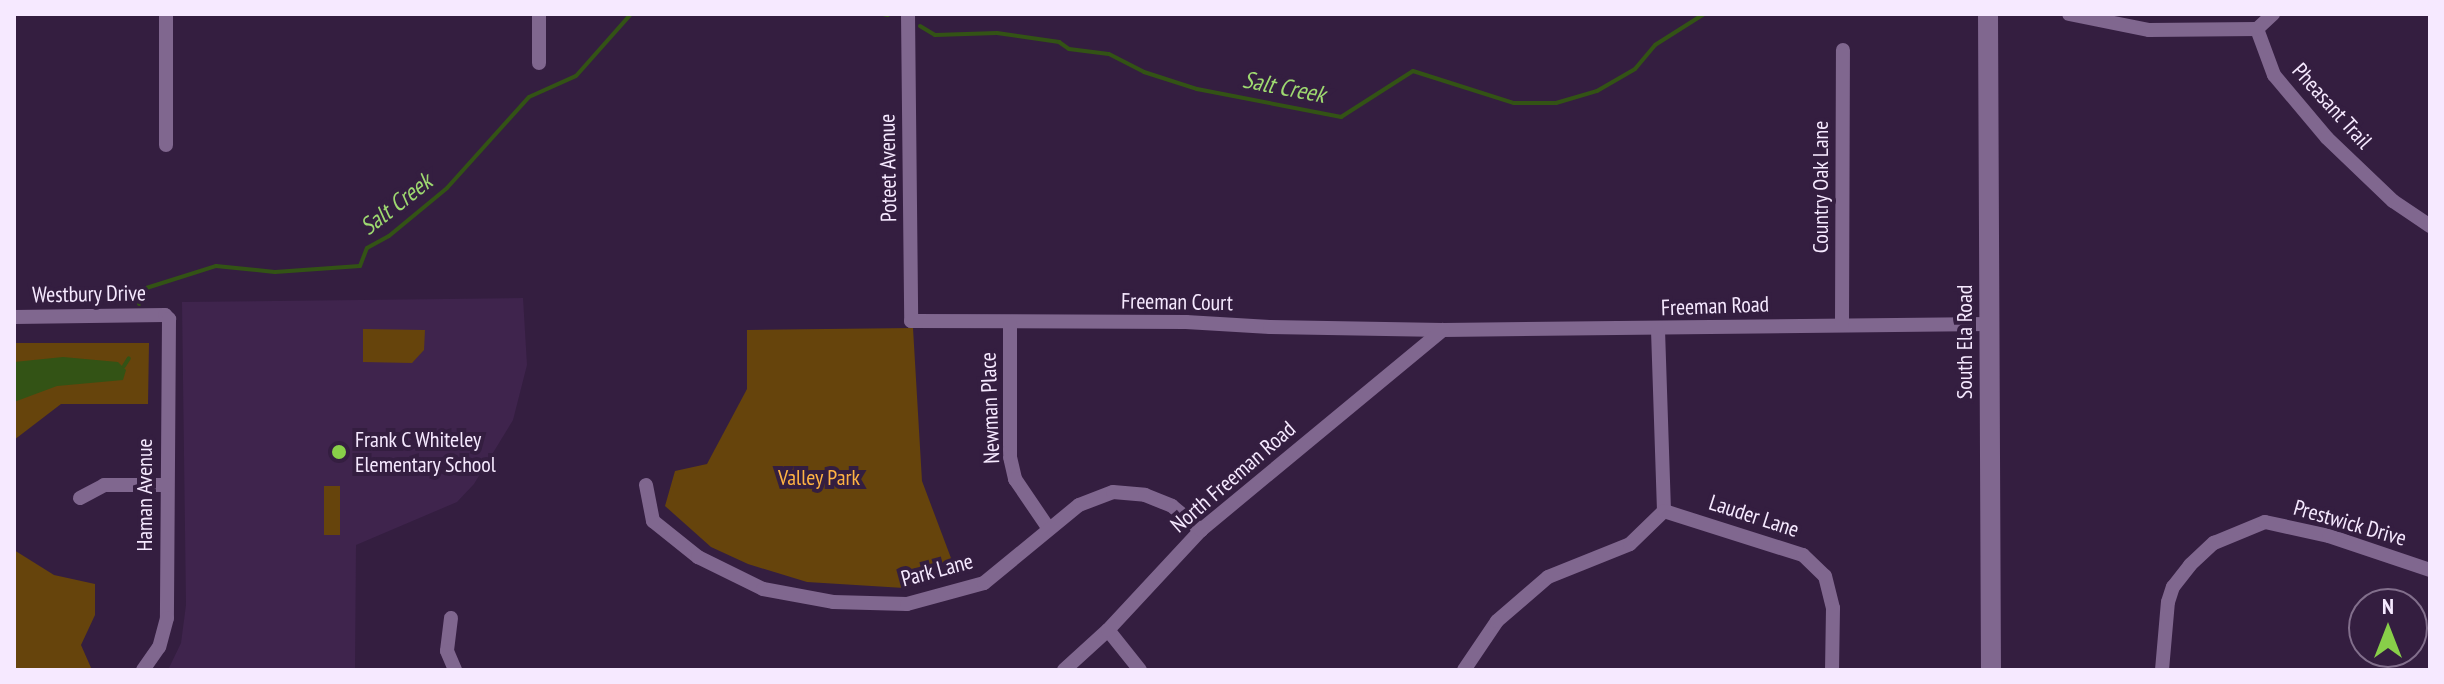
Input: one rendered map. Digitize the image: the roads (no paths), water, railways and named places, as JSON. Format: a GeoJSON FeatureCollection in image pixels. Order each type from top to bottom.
{"type":"FeatureCollection","features":[{"type":"Feature","properties":{"kind":"main road","name":"South Ela Road"},"geometry":{"type":"LineString","coordinates":[[1988,14],[1991,670]]}},
{"type":"Feature","properties":{"kind":"street"},"geometry":{"type":"LineString","coordinates":[[166,14],[166,145]]}},
{"type":"Feature","properties":{"kind":"street"},"geometry":{"type":"LineString","coordinates":[[539,14],[539,63]]}},
{"type":"Feature","properties":{"kind":"street","name":"Poteet Avenue"},"geometry":{"type":"LineString","coordinates":[[908,14],[911,321]]}},
{"type":"Feature","properties":{"kind":"street"},"geometry":{"type":"LineString","coordinates":[[2069,14],[2149,30],[2257,29],[2273,14]]}},
{"type":"Feature","properties":{"kind":"street","name":"Pheasant Trail"},"geometry":{"type":"LineString","coordinates":[[2257,29],[2274,75],[2327,138],[2393,201],[2430,226]]}},
{"type":"Feature","properties":{"kind":"street","name":"Country Oak Lane"},"geometry":{"type":"LineString","coordinates":[[1842,324],[1843,50]]}},
{"type":"Feature","properties":{"kind":"street","name":"Westbury Drive"},"geometry":{"type":"LineString","coordinates":[[14,317],[165,315]]}},
{"type":"Feature","properties":{"kind":"street","name":"Haman Avenue"},"geometry":{"type":"LineString","coordinates":[[143,670],[159,647],[167,618],[169,319],[165,315]]}},
{"type":"Feature","properties":{"kind":"street","name":"Freeman Court"},"geometry":{"type":"LineString","coordinates":[[911,321],[1010,324],[1186,322],[1443,330]]}},
{"type":"Feature","properties":{"kind":"street","name":"Newman Place"},"geometry":{"type":"LineString","coordinates":[[1010,324],[1010,457],[1015,479],[1049,529]]}},
{"type":"Feature","properties":{"kind":"street","name":"Freeman Road"},"geometry":{"type":"LineString","coordinates":[[1443,330],[1494,327],[1658,330],[1842,324],[1989,324]]}},
{"type":"Feature","properties":{"kind":"street","name":"North Freeman Road"},"geometry":{"type":"LineString","coordinates":[[1064,670],[1108,630],[1201,530],[1443,330]]}},
{"type":"Feature","properties":{"kind":"street"},"geometry":{"type":"LineString","coordinates":[[1464,670],[1497,621],[1548,577],[1630,544],[1664,511],[1658,330]]}},
{"type":"Feature","properties":{"kind":"street"},"geometry":{"type":"LineString","coordinates":[[80,498],[104,485],[167,485]]}},
{"type":"Feature","properties":{"kind":"street","name":"Park Lane"},"geometry":{"type":"LineString","coordinates":[[646,485],[653,521],[698,557],[763,589],[833,602],[907,604],[984,583],[1089,500],[1113,492],[1129,492],[1172,506],[1201,530]]}},
{"type":"Feature","properties":{"kind":"street","name":"Lauder Lane"},"geometry":{"type":"LineString","coordinates":[[1664,511],[1803,555],[1825,576],[1833,608],[1832,670]]}},
{"type":"Feature","properties":{"kind":"street","name":"Prestwick Drive"},"geometry":{"type":"LineString","coordinates":[[2162,670],[2168,602],[2173,587],[2190,565],[2214,543],[2265,522],[2329,536],[2430,570]]}},
{"type":"Feature","properties":{"kind":"street"},"geometry":{"type":"LineString","coordinates":[[451,618],[447,651],[455,670]]}},
{"type":"Feature","properties":{"kind":"street"},"geometry":{"type":"LineString","coordinates":[[1108,630],[1140,670]]}},
{"type":"Feature","properties":{"kind":"waterway","name":"Salt Creek"},"geometry":{"type":"LineString","coordinates":[[139,304],[140,290],[216,266],[275,272],[360,266],[367,248],[389,236],[447,188],[529,97],[576,76],[631,14]]}},
{"type":"Feature","properties":{"kind":"waterway","name":"Salt Creek"},"geometry":{"type":"LineString","coordinates":[[883,14],[888,15]]}},
{"type":"Feature","properties":{"kind":"waterway","name":"Salt Creek"},"geometry":{"type":"LineString","coordinates":[[920,26],[935,35],[997,33],[1059,42],[1069,49],[1109,54],[1144,72],[1197,89],[1341,117],[1413,71],[1514,103],[1556,103],[1597,91],[1635,69],[1655,45],[1704,14]]}},
{"type":"Feature","properties":{"kind":"waterway","name":"Salt Creek"},"geometry":{"type":"LineString","coordinates":[[124,366],[129,358]]}},
{"type":"Feature","properties":{"kind":"place","name":"Frank C Whiteley Elementary School"},"geometry":{"type":"Point","coordinates":[339,452]}},
{"type":"Feature","properties":{"kind":"park label","name":"Valley Park"},"geometry":{"type":"Point","coordinates":[819,478]}}]}
